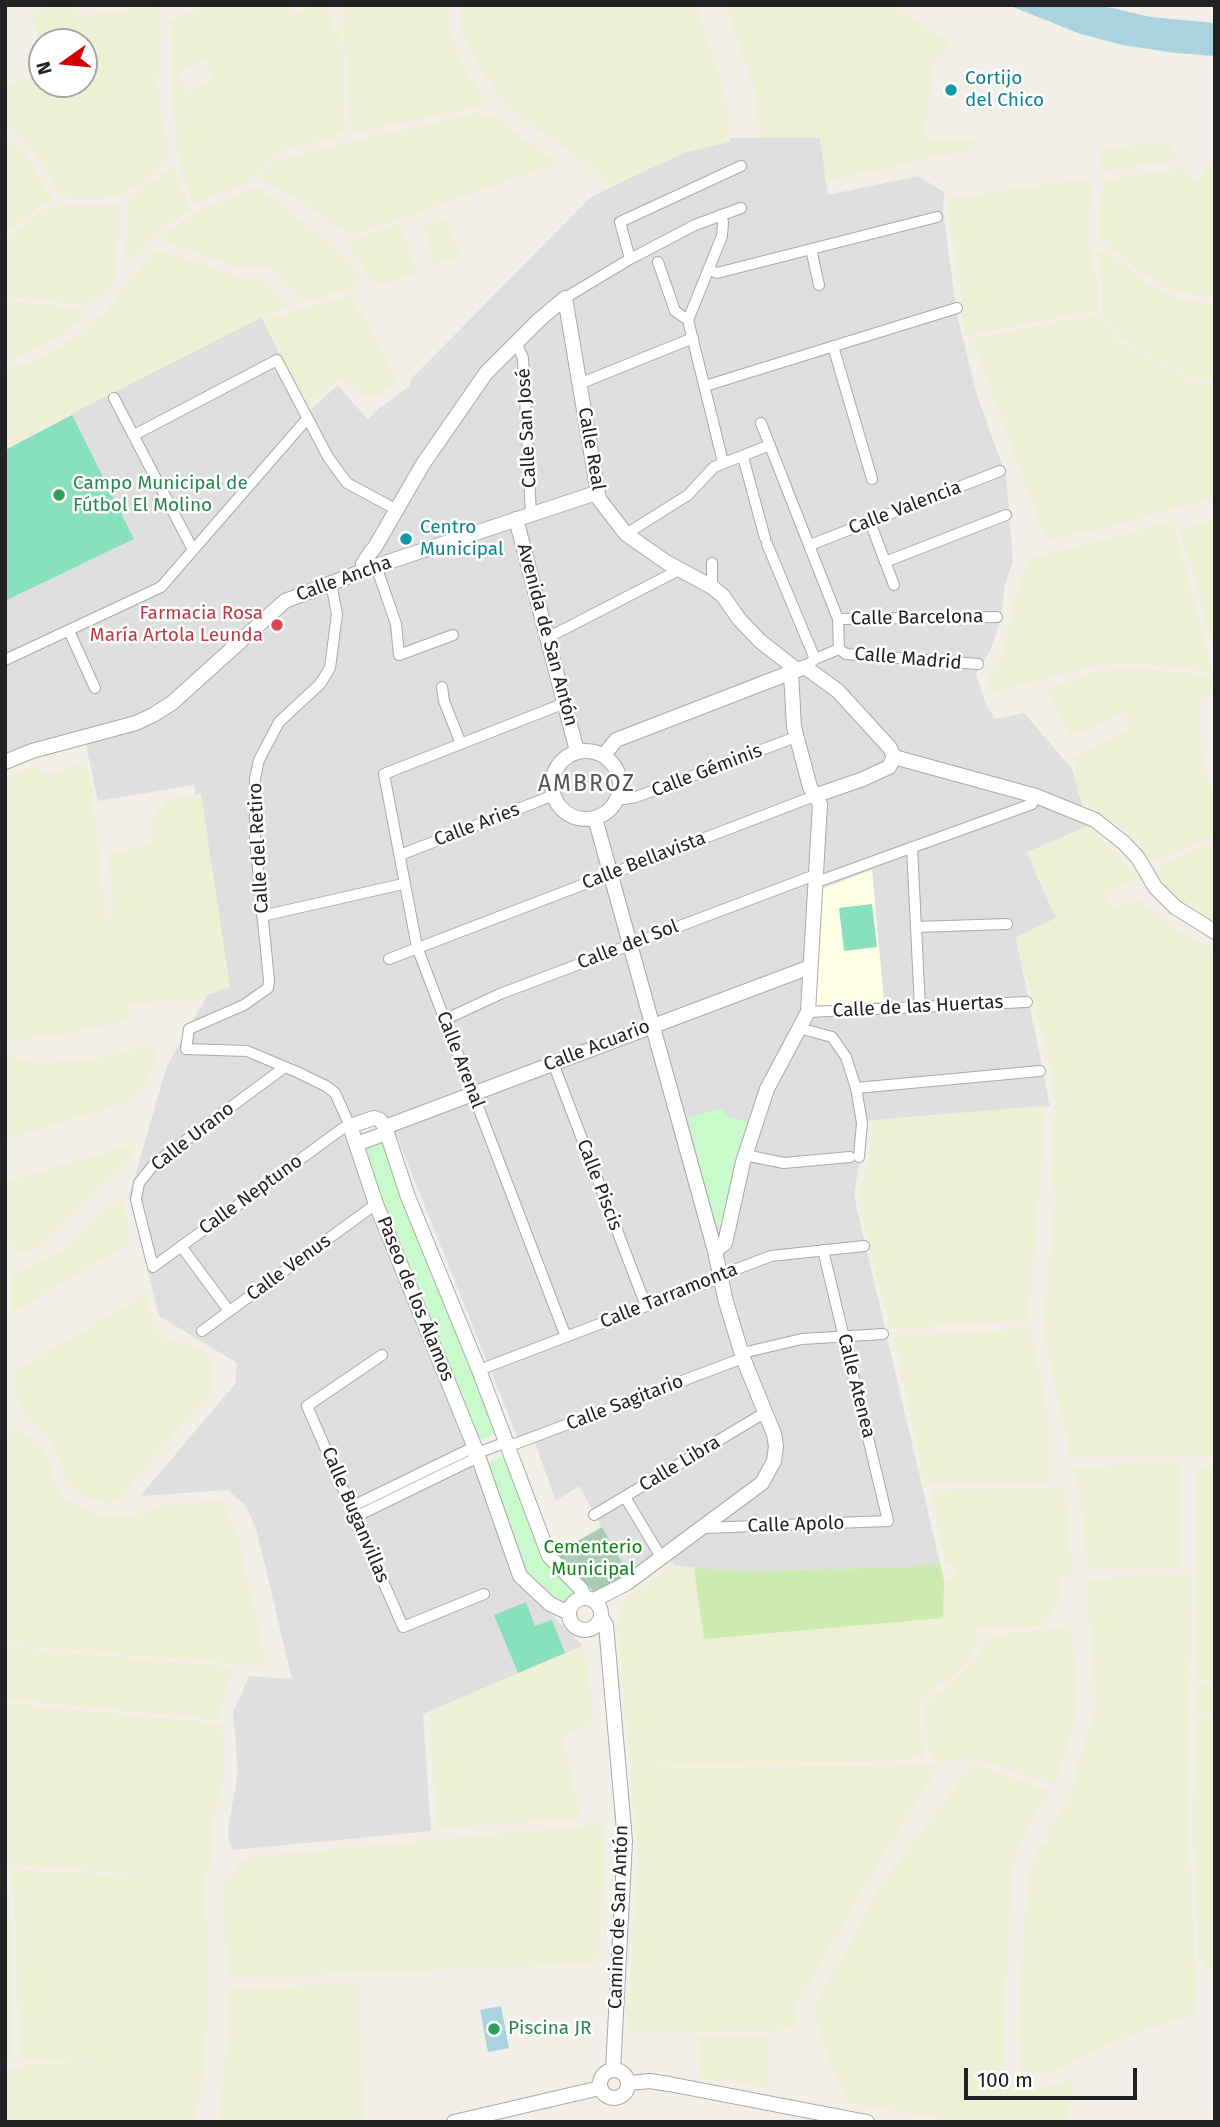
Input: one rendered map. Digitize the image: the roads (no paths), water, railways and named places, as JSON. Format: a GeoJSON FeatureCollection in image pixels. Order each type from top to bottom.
{"type":"FeatureCollection","features":[{"type":"Feature","properties":{"kind":"street"},"geometry":{"type":"LineString","coordinates":[[629,259],[620,222],[741,166]]}},
{"type":"Feature","properties":{"kind":"street"},"geometry":{"type":"LineString","coordinates":[[453,635],[399,655],[396,624],[371,568],[375,547],[423,464],[486,373],[538,320],[565,298],[629,259],[720,215],[741,208]]}},
{"type":"Feature","properties":{"kind":"street"},"geometry":{"type":"LineString","coordinates":[[688,320],[722,236],[723,222],[720,215]]}},
{"type":"Feature","properties":{"kind":"street"},"geometry":{"type":"LineString","coordinates":[[710,270],[717,273],[937,217]]}},
{"type":"Feature","properties":{"kind":"street"},"geometry":{"type":"LineString","coordinates":[[811,249],[819,285]]}},
{"type":"Feature","properties":{"kind":"street"},"geometry":{"type":"LineString","coordinates":[[658,262],[676,311],[688,320],[723,462]]}},
{"type":"Feature","properties":{"kind":"street","name":"Calle Real"},"geometry":{"type":"LineString","coordinates":[[565,298],[596,494],[626,534],[679,570],[712,587],[723,596],[739,619],[760,641],[838,691],[890,748],[894,757]]}},
{"type":"Feature","properties":{"kind":"street"},"geometry":{"type":"LineString","coordinates":[[705,386],[957,308]]}},
{"type":"Feature","properties":{"kind":"street"},"geometry":{"type":"LineString","coordinates":[[579,384],[693,338]]}},
{"type":"Feature","properties":{"kind":"street","name":"Calle San José"},"geometry":{"type":"LineString","coordinates":[[516,342],[523,358],[531,514]]}},
{"type":"Feature","properties":{"kind":"street"},"geometry":{"type":"LineString","coordinates":[[833,346],[872,479]]}},
{"type":"Feature","properties":{"kind":"street"},"geometry":{"type":"LineString","coordinates":[[134,435],[277,360],[328,457],[347,483],[397,509]]}},
{"type":"Feature","properties":{"kind":"street"},"geometry":{"type":"LineString","coordinates":[[114,398],[193,550]]}},
{"type":"Feature","properties":{"kind":"street"},"geometry":{"type":"LineString","coordinates":[[5,660],[161,587],[307,419]]}},
{"type":"Feature","properties":{"kind":"street"},"geometry":{"type":"LineString","coordinates":[[604,755],[616,740],[802,667],[839,649],[838,619],[761,423]]}},
{"type":"Feature","properties":{"kind":"street"},"geometry":{"type":"LineString","coordinates":[[626,534],[688,495],[714,467],[770,445]]}},
{"type":"Feature","properties":{"kind":"street"},"geometry":{"type":"LineString","coordinates":[[715,1251],[725,1243],[747,1151],[767,1089],[808,1012],[820,804],[810,787],[793,727],[802,667],[743,457]]}},
{"type":"Feature","properties":{"kind":"street","name":"Calle Valencia"},"geometry":{"type":"LineString","coordinates":[[810,545],[1000,471]]}},
{"type":"Feature","properties":{"kind":"street","name":"Calle Ancha"},"geometry":{"type":"LineString","coordinates":[[5,762],[32,751],[136,723],[153,715],[172,703],[285,601],[371,568],[596,494]]}},
{"type":"Feature","properties":{"kind":"street"},"geometry":{"type":"LineString","coordinates":[[885,562],[1006,515]]}},
{"type":"Feature","properties":{"kind":"street","name":"Avenida de San Antón"},"geometry":{"type":"LineString","coordinates":[[516,519],[578,751]]}},
{"type":"Feature","properties":{"kind":"street"},"geometry":{"type":"LineString","coordinates":[[870,522],[894,585]]}},
{"type":"Feature","properties":{"kind":"street"},"geometry":{"type":"LineString","coordinates":[[712,563],[712,587]]}},
{"type":"Feature","properties":{"kind":"street"},"geometry":{"type":"LineString","coordinates":[[547,638],[679,570]]}},
{"type":"Feature","properties":{"kind":"street","name":"Calle del Retiro"},"geometry":{"type":"LineString","coordinates":[[285,1067],[247,1051],[186,1049],[189,1029],[244,1005],[268,988],[255,839],[255,778],[259,760],[279,722],[320,684],[330,668],[337,614],[331,583]]}},
{"type":"Feature","properties":{"kind":"street","name":"Calle Barcelona"},"geometry":{"type":"LineString","coordinates":[[838,619],[997,617]]}},
{"type":"Feature","properties":{"kind":"street"},"geometry":{"type":"LineString","coordinates":[[69,631],[95,688]]}},
{"type":"Feature","properties":{"kind":"street","name":"Calle Madrid"},"geometry":{"type":"LineString","coordinates":[[839,649],[846,654],[978,664]]}},
{"type":"Feature","properties":{"kind":"street"},"geometry":{"type":"LineString","coordinates":[[442,687],[444,701],[461,744],[565,703]]}},
{"type":"Feature","properties":{"kind":"street","name":"Calle Géminis"},"geometry":{"type":"LineString","coordinates":[[617,800],[636,797],[796,737]]}},
{"type":"Feature","properties":{"kind":"street","name":"Calle Arenal"},"geometry":{"type":"LineString","coordinates":[[461,744],[384,774],[403,884],[417,947],[566,1338]]}},
{"type":"Feature","properties":{"kind":"street"},"geometry":{"type":"LineString","coordinates":[[578,751],[594,751],[604,755],[618,771],[620,788],[617,800],[611,808],[595,818],[571,816],[559,805],[554,795],[555,769],[578,751]]}},
{"type":"Feature","properties":{"kind":"street"},"geometry":{"type":"LineString","coordinates":[[894,757],[1036,796],[1094,820],[1138,858],[1155,887],[1175,907],[1215,932]]}},
{"type":"Feature","properties":{"kind":"street","name":"Calle Bellavista"},"geometry":{"type":"LineString","coordinates":[[389,959],[863,779],[889,767],[894,757]]}},
{"type":"Feature","properties":{"kind":"street","name":"Calle Aries"},"geometry":{"type":"LineString","coordinates":[[400,855],[554,795]]}},
{"type":"Feature","properties":{"kind":"street","name":"Calle del Sol"},"geometry":{"type":"LineString","coordinates":[[444,1020],[500,994],[629,945],[1032,804],[1036,796]]}},
{"type":"Feature","properties":{"kind":"street"},"geometry":{"type":"LineString","coordinates":[[569,1613],[574,1603],[595,1611],[609,1607],[627,1583],[762,1483],[774,1461],[776,1446],[774,1434],[743,1355],[595,818]]}},
{"type":"Feature","properties":{"kind":"street"},"geometry":{"type":"LineString","coordinates":[[912,847],[920,1007]]}},
{"type":"Feature","properties":{"kind":"street"},"geometry":{"type":"LineString","coordinates":[[262,916],[403,884]]}},
{"type":"Feature","properties":{"kind":"street"},"geometry":{"type":"LineString","coordinates":[[916,927],[1007,924]]}},
{"type":"Feature","properties":{"kind":"street","name":"Calle Acuario"},"geometry":{"type":"LineString","coordinates":[[356,1143],[473,1094],[810,967]]}},
{"type":"Feature","properties":{"kind":"street","name":"Calle de las Huertas"},"geometry":{"type":"LineString","coordinates":[[808,1012],[1027,1002]]}},
{"type":"Feature","properties":{"kind":"street"},"geometry":{"type":"LineString","coordinates":[[747,1151],[790,1163],[855,1157],[862,1123],[856,1088],[846,1057],[832,1037],[799,1028]]}},
{"type":"Feature","properties":{"kind":"street","name":"Calle Piscis"},"geometry":{"type":"LineString","coordinates":[[553,1063],[646,1306]]}},
{"type":"Feature","properties":{"kind":"street"},"geometry":{"type":"LineString","coordinates":[[285,1067],[335,1093],[350,1126],[374,1118],[380,1120],[386,1130]]}},
{"type":"Feature","properties":{"kind":"street","name":"Calle Urano"},"geometry":{"type":"LineString","coordinates":[[153,1267],[136,1200],[139,1183],[155,1163],[285,1067]]}},
{"type":"Feature","properties":{"kind":"street"},"geometry":{"type":"LineString","coordinates":[[856,1088],[1040,1071]]}},
{"type":"Feature","properties":{"kind":"street","name":"Paseo de los Álamos"},"geometry":{"type":"LineString","coordinates":[[350,1126],[376,1204],[477,1453],[520,1576],[550,1604],[569,1613],[571,1620],[579,1628],[589,1629],[595,1611],[581,1589],[549,1556],[479,1370],[408,1197],[386,1130]]}},
{"type":"Feature","properties":{"kind":"street","name":"Calle Neptuno"},"geometry":{"type":"LineString","coordinates":[[153,1267],[343,1128],[350,1126]]}},
{"type":"Feature","properties":{"kind":"street","name":"Calle Venus"},"geometry":{"type":"LineString","coordinates":[[202,1331],[376,1204]]}},
{"type":"Feature","properties":{"kind":"street"},"geometry":{"type":"LineString","coordinates":[[181,1246],[229,1311]]}},
{"type":"Feature","properties":{"kind":"street","name":"Calle Tarramonta"},"geometry":{"type":"LineString","coordinates":[[479,1370],[771,1256],[864,1246]]}},
{"type":"Feature","properties":{"kind":"street","name":"Calle Atenea"},"geometry":{"type":"LineString","coordinates":[[823,1250],[888,1521]]}},
{"type":"Feature","properties":{"kind":"street","name":"Calle Sagitario"},"geometry":{"type":"LineString","coordinates":[[507,1442],[515,1444],[743,1355],[802,1339],[883,1334]]}},
{"type":"Feature","properties":{"kind":"street","name":"Calle Buganvillas"},"geometry":{"type":"LineString","coordinates":[[382,1355],[307,1406],[403,1627],[484,1594]]}},
{"type":"Feature","properties":{"kind":"street","name":"Calle Libra"},"geometry":{"type":"LineString","coordinates":[[594,1515],[766,1412]]}},
{"type":"Feature","properties":{"kind":"street"},"geometry":{"type":"LineString","coordinates":[[353,1512],[472,1460],[477,1453],[507,1442]]}},
{"type":"Feature","properties":{"kind":"street"},"geometry":{"type":"LineString","coordinates":[[625,1497],[661,1557]]}},
{"type":"Feature","properties":{"kind":"street","name":"Calle Apolo"},"geometry":{"type":"LineString","coordinates":[[704,1528],[888,1521]]}},
{"type":"Feature","properties":{"kind":"street","name":"Camino de San Antón"},"geometry":{"type":"LineString","coordinates":[[595,1611],[606,1625],[625,1841],[613,2070]]}},
{"type":"Feature","properties":{"kind":"street"},"geometry":{"type":"LineString","coordinates":[[613,2070],[620,2071],[629,2083],[628,2089],[620,2098],[608,2098],[600,2088],[602,2076],[613,2070]]}},
{"type":"Feature","properties":{"kind":"street"},"geometry":{"type":"LineString","coordinates":[[629,2083],[650,2081],[669,2084],[867,2122]]}},
{"type":"Feature","properties":{"kind":"street"},"geometry":{"type":"LineString","coordinates":[[454,2122],[600,2088]]}},
{"type":"Feature","properties":{"kind":"water"},"geometry":{"type":"Polygon","coordinates":[[[1008,5],[1099,5],[1151,17],[1215,23],[1215,56],[1122,45],[1078,33],[1008,5]]]}},
{"type":"Feature","properties":{"kind":"water","name":"Piscina JR"},"geometry":{"type":"Polygon","coordinates":[[[501,2006],[509,2048],[488,2052],[480,2010],[501,2006]]]}},
{"type":"Feature","properties":{"kind":"place","name":"Cortijo del Chico"},"geometry":{"type":"Point","coordinates":[951,90]}},
{"type":"Feature","properties":{"kind":"place","name":"Campo Municipal de Fútbol El Molino"},"geometry":{"type":"Point","coordinates":[59,495]}},
{"type":"Feature","properties":{"kind":"place","name":"Centro Municipal"},"geometry":{"type":"Point","coordinates":[406,539]}},
{"type":"Feature","properties":{"kind":"place","name":"Farmacia Rosa María Artola Leunda"},"geometry":{"type":"Point","coordinates":[277,625]}},
{"type":"Feature","properties":{"kind":"place","name":"Piscina JR"},"geometry":{"type":"Point","coordinates":[494,2029]}},
{"type":"Feature","properties":{"kind":"district","name":"AMBROZ"},"geometry":{"type":"Point","coordinates":[587,785]}},
{"type":"Feature","properties":{"kind":"park label","name":"Cementerio Municipal"},"geometry":{"type":"Point","coordinates":[593,1559]}}]}
